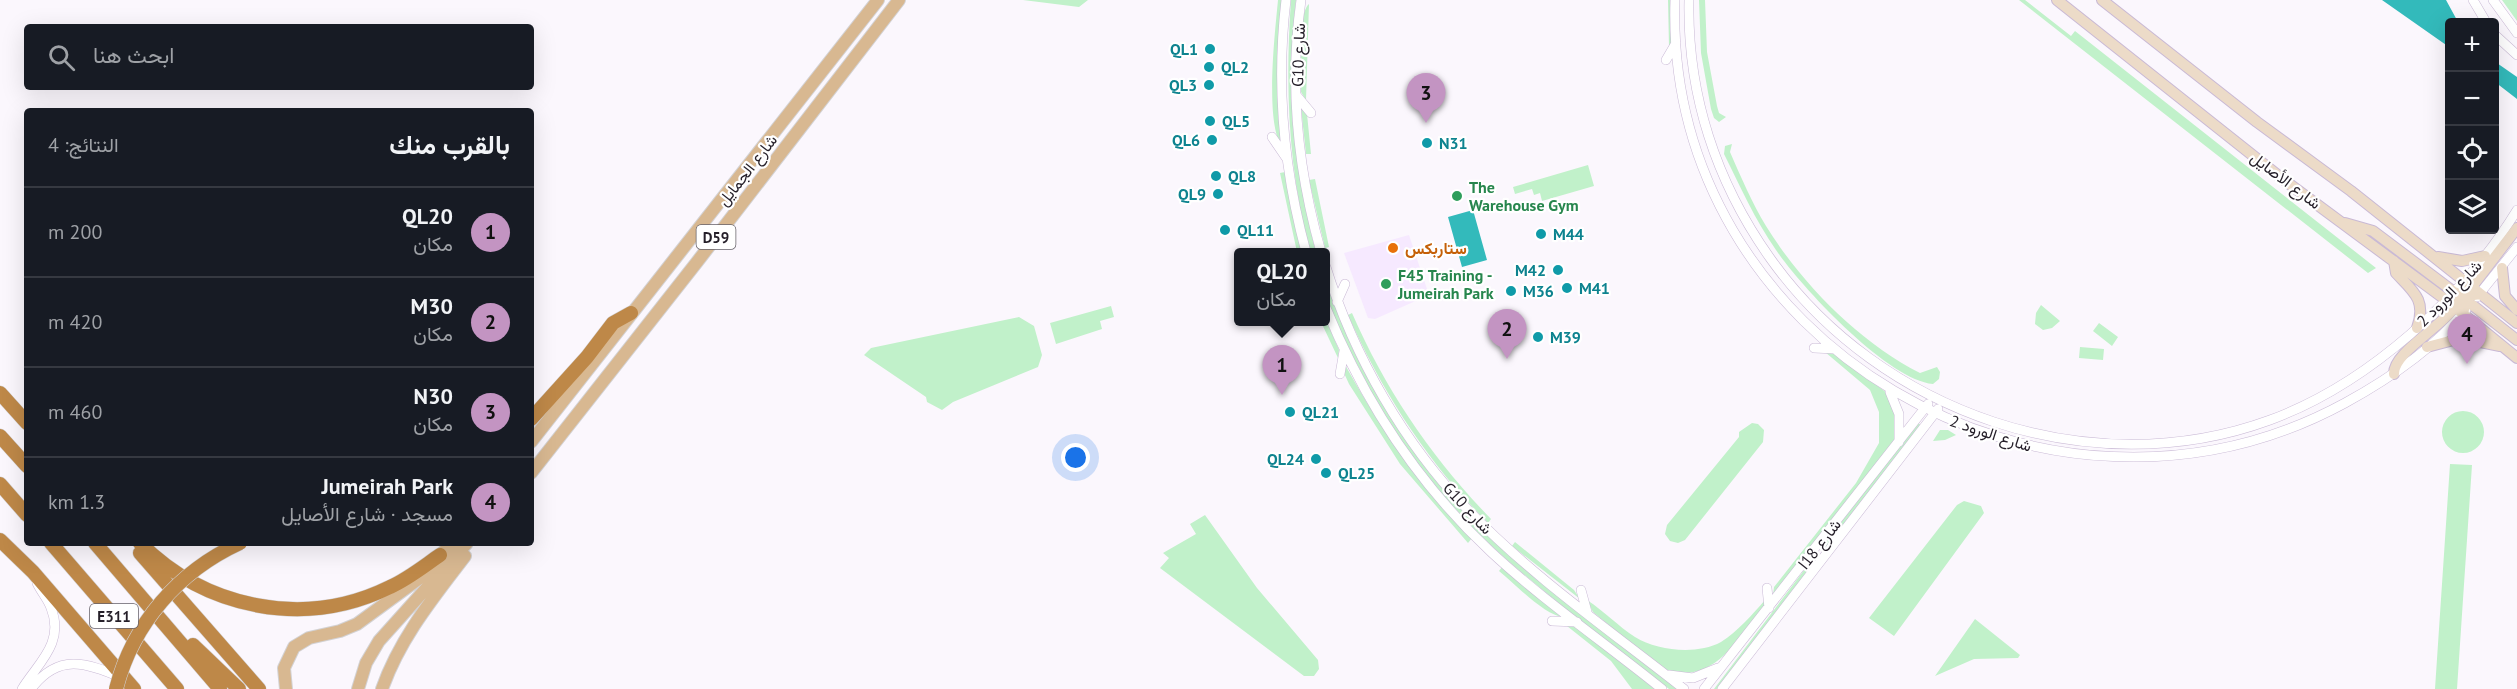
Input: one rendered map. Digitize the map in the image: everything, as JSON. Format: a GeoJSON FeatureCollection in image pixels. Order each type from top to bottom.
{"type":"FeatureCollection","features":[{"type":"Feature","properties":{"kind":"highway"},"geometry":{"type":"LineString","coordinates":[[534,416],[587,357],[613,323],[631,313]]}},
{"type":"Feature","properties":{"kind":"highway"},"geometry":{"type":"LineString","coordinates":[[0,393],[24,420]]}},
{"type":"Feature","properties":{"kind":"highway"},"geometry":{"type":"LineString","coordinates":[[0,436],[24,463]]}},
{"type":"Feature","properties":{"kind":"highway"},"geometry":{"type":"LineString","coordinates":[[0,484],[24,512]]}},
{"type":"Feature","properties":{"kind":"highway"},"geometry":{"type":"LineString","coordinates":[[0,540],[33,573],[125,686]]}},
{"type":"Feature","properties":{"kind":"highway","name":"E311"},"geometry":{"type":"LineString","coordinates":[[54,546],[177,689]]}},
{"type":"Feature","properties":{"kind":"highway","name":"E311"},"geometry":{"type":"LineString","coordinates":[[98,546],[220,689]]}},
{"type":"Feature","properties":{"kind":"highway"},"geometry":{"type":"LineString","coordinates":[[134,546],[259,689]]}},
{"type":"Feature","properties":{"kind":"highway"},"geometry":{"type":"LineString","coordinates":[[144,546],[177,574],[207,591],[252,605],[288,609],[325,607],[372,595],[403,580],[440,555]]}},
{"type":"Feature","properties":{"kind":"highway"},"geometry":{"type":"LineString","coordinates":[[125,686],[129,650],[160,603],[192,572],[235,546]]}},
{"type":"Feature","properties":{"kind":"highway"},"geometry":{"type":"LineString","coordinates":[[164,621],[239,689]]}},
{"type":"Feature","properties":{"kind":"main road","name":"شارع الجمايل"},"geometry":{"type":"LineString","coordinates":[[534,438],[878,0]]}},
{"type":"Feature","properties":{"kind":"main road","name":"شارع الجمايل"},"geometry":{"type":"LineString","coordinates":[[534,469],[899,0]]}},
{"type":"Feature","properties":{"kind":"main road","name":"شارع الأصايل"},"geometry":{"type":"LineString","coordinates":[[2057,0],[2394,261],[2463,298],[2517,323]]}},
{"type":"Feature","properties":{"kind":"main road","name":"شارع الأصايل"},"geometry":{"type":"LineString","coordinates":[[2102,0],[2257,122],[2432,254],[2463,298],[2503,346],[2517,358]]}},
{"type":"Feature","properties":{"kind":"main road"},"geometry":{"type":"LineString","coordinates":[[2343,223],[2356,224],[2373,231],[2517,340]]}},
{"type":"Feature","properties":{"kind":"main road"},"geometry":{"type":"LineString","coordinates":[[2394,374],[2398,359],[2463,298],[2517,228]]}},
{"type":"Feature","properties":{"kind":"main road"},"geometry":{"type":"LineString","coordinates":[[2432,254],[2462,261],[2485,256]]}},
{"type":"Feature","properties":{"kind":"main road"},"geometry":{"type":"LineString","coordinates":[[2394,261],[2396,273],[2412,287],[2420,300],[2421,314],[2417,328]]}},
{"type":"Feature","properties":{"kind":"main road"},"geometry":{"type":"LineString","coordinates":[[2502,267],[2505,296],[2517,310]]}},
{"type":"Feature","properties":{"kind":"main road"},"geometry":{"type":"LineString","coordinates":[[2427,347],[2461,338],[2503,346]]}},
{"type":"Feature","properties":{"kind":"main road"},"geometry":{"type":"LineString","coordinates":[[286,689],[284,668],[294,647],[309,638],[340,631],[363,620],[424,575],[448,546]]}},
{"type":"Feature","properties":{"kind":"main road"},"geometry":{"type":"LineString","coordinates":[[358,689],[366,663],[379,641],[464,546]]}},
{"type":"Feature","properties":{"kind":"main road"},"geometry":{"type":"LineString","coordinates":[[382,689],[410,630],[473,546]]}},
{"type":"Feature","properties":{"kind":"street","name":"G10 شارع"},"geometry":{"type":"LineString","coordinates":[[1286,0],[1282,74],[1288,160],[1305,248]]}},
{"type":"Feature","properties":{"kind":"street","name":"شارع الورود 2"},"geometry":{"type":"LineString","coordinates":[[1675,0],[1676,43],[1692,132],[1704,168],[1720,203],[1765,275],[1795,311],[1856,367],[1889,390],[1929,403],[2001,439],[2049,451],[2114,457],[2169,456],[2231,446],[2279,433],[2324,415],[2394,374],[2427,347],[2463,298],[2485,256],[2517,210]]}},
{"type":"Feature","properties":{"kind":"street","name":"شارع الورود 2"},"geometry":{"type":"LineString","coordinates":[[1689,0],[1692,62],[1703,122],[1725,179],[1755,235],[1792,287],[1841,337],[1929,403],[1939,408],[2062,440],[2116,443],[2173,441],[2225,433],[2272,419],[2312,400],[2378,358],[2417,328],[2463,298],[2502,267],[2517,247]]}},
{"type":"Feature","properties":{"kind":"street"},"geometry":{"type":"LineString","coordinates":[[2473,0],[2484,18]]}},
{"type":"Feature","properties":{"kind":"street"},"geometry":{"type":"LineString","coordinates":[[2493,0],[2517,33]]}},
{"type":"Feature","properties":{"kind":"street","name":"G10 شارع"},"geometry":{"type":"LineString","coordinates":[[1303,1],[1296,95],[1304,177],[1320,248]]}},
{"type":"Feature","properties":{"kind":"street"},"geometry":{"type":"LineString","coordinates":[[2499,37],[2513,45],[2517,55]]}},
{"type":"Feature","properties":{"kind":"street"},"geometry":{"type":"LineString","coordinates":[[1666,60],[1676,43]]}},
{"type":"Feature","properties":{"kind":"street"},"geometry":{"type":"LineString","coordinates":[[1296,95],[1311,113]]}},
{"type":"Feature","properties":{"kind":"street"},"geometry":{"type":"LineString","coordinates":[[1272,137],[1288,160]]}},
{"type":"Feature","properties":{"kind":"street","name":"G10 شارع"},"geometry":{"type":"LineString","coordinates":[[1330,280],[1337,302],[1371,376],[1430,465],[1470,512],[1504,545],[1684,689]]}},
{"type":"Feature","properties":{"kind":"street"},"geometry":{"type":"LineString","coordinates":[[1337,302],[1345,284]]}},
{"type":"Feature","properties":{"kind":"street","name":"G10 شارع"},"geometry":{"type":"LineString","coordinates":[[1330,318],[1344,351],[1388,431],[1439,498],[1491,552],[1660,688]]}},
{"type":"Feature","properties":{"kind":"street"},"geometry":{"type":"LineString","coordinates":[[1814,348],[1835,348]]}},
{"type":"Feature","properties":{"kind":"street"},"geometry":{"type":"LineString","coordinates":[[1340,374],[1344,351]]}},
{"type":"Feature","properties":{"kind":"street"},"geometry":{"type":"LineString","coordinates":[[1856,367],[1870,371],[1929,403]]}},
{"type":"Feature","properties":{"kind":"street"},"geometry":{"type":"LineString","coordinates":[[1889,390],[1899,414],[1899,442]]}},
{"type":"Feature","properties":{"kind":"street","name":"I18 شارع"},"geometry":{"type":"LineString","coordinates":[[1704,689],[1929,403]]}},
{"type":"Feature","properties":{"kind":"street","name":"I18 شارع"},"geometry":{"type":"LineString","coordinates":[[1726,687],[1939,408]]}},
{"type":"Feature","properties":{"kind":"street"},"geometry":{"type":"LineString","coordinates":[[22,689],[48,655],[55,630],[52,609],[33,573]]}},
{"type":"Feature","properties":{"kind":"street"},"geometry":{"type":"LineString","coordinates":[[1767,588],[1769,608]]}},
{"type":"Feature","properties":{"kind":"street"},"geometry":{"type":"LineString","coordinates":[[1581,590],[1587,612]]}},
{"type":"Feature","properties":{"kind":"street"},"geometry":{"type":"LineString","coordinates":[[1552,621],[1577,622]]}},
{"type":"Feature","properties":{"kind":"street"},"geometry":{"type":"LineString","coordinates":[[1712,689],[1738,655],[1746,636]]}},
{"type":"Feature","properties":{"kind":"street"},"geometry":{"type":"LineString","coordinates":[[31,689],[51,670],[72,664],[96,667],[125,686]]}},
{"type":"Feature","properties":{"kind":"street"},"geometry":{"type":"LineString","coordinates":[[1666,675],[1693,678],[1723,665]]}},
{"type":"Feature","properties":{"kind":"shaded area"},"geometry":{"type":"Polygon","coordinates":[[[1409,235],[1429,295],[1375,319],[1368,318],[1344,253],[1409,235]]]}},
{"type":"Feature","properties":{"kind":"green space"},"geometry":{"type":"Polygon","coordinates":[[[1023,0],[1088,0],[1079,7],[1023,0]]]}},
{"type":"Feature","properties":{"kind":"green space"},"geometry":{"type":"Polygon","coordinates":[[[1278,0],[1283,0],[1281,145],[1276,133],[1272,96],[1278,0]]]}},
{"type":"Feature","properties":{"kind":"green space"},"geometry":{"type":"Polygon","coordinates":[[[1291,0],[1296,0],[1292,64],[1294,127],[1302,190],[1315,248],[1309,248],[1293,158],[1289,96],[1291,0]]]}},
{"type":"Feature","properties":{"kind":"green space"},"geometry":{"type":"Polygon","coordinates":[[[1668,0],[1672,0],[1672,40],[1669,47],[1668,0]]]}},
{"type":"Feature","properties":{"kind":"green space"},"geometry":{"type":"Polygon","coordinates":[[[1699,0],[1705,0],[1707,52],[1717,106],[1719,113],[1726,117],[1719,122],[1714,118],[1711,109],[1701,53],[1699,0]]]}},
{"type":"Feature","properties":{"kind":"green space"},"geometry":{"type":"Polygon","coordinates":[[[2019,0],[2025,0],[2071,36],[2075,31],[2376,268],[2368,273],[2019,0]]]}},
{"type":"Feature","properties":{"kind":"green space"},"geometry":{"type":"Polygon","coordinates":[[[2502,0],[2517,0],[2517,21],[2502,0]]]}},
{"type":"Feature","properties":{"kind":"green space"},"geometry":{"type":"Polygon","coordinates":[[[1309,4],[1306,100],[1301,92],[1301,31],[1305,10],[1309,4]]]}},
{"type":"Feature","properties":{"kind":"green space"},"geometry":{"type":"Polygon","coordinates":[[[1301,108],[1307,114],[1311,154],[1306,154],[1301,108]]]}},
{"type":"Feature","properties":{"kind":"green space"},"geometry":{"type":"Polygon","coordinates":[[[1732,144],[1730,152],[1761,217],[1780,248],[1814,290],[1875,345],[1920,373],[1937,367],[1940,372],[1939,379],[1933,384],[1914,379],[1870,350],[1825,308],[1788,267],[1761,227],[1724,154],[1725,146],[1732,144]]]}},
{"type":"Feature","properties":{"kind":"green space"},"geometry":{"type":"Polygon","coordinates":[[[1588,165],[1594,186],[1542,201],[1540,193],[1534,195],[1532,189],[1515,194],[1513,187],[1588,165]]]}},
{"type":"Feature","properties":{"kind":"green space"},"geometry":{"type":"Polygon","coordinates":[[[1285,172],[1301,248],[1296,248],[1280,173],[1285,172]]]}},
{"type":"Feature","properties":{"kind":"green space"},"geometry":{"type":"Polygon","coordinates":[[[1315,179],[1329,247],[1325,248],[1309,180],[1315,179]]]}},
{"type":"Feature","properties":{"kind":"green space"},"geometry":{"type":"Polygon","coordinates":[[[1330,290],[1351,345],[1370,382],[1450,495],[1677,689],[1669,689],[1552,598],[1496,550],[1443,497],[1408,452],[1387,419],[1332,315],[1330,290]]]}},
{"type":"Feature","properties":{"kind":"green space"},"geometry":{"type":"Polygon","coordinates":[[[2041,305],[2060,321],[2052,328],[2043,330],[2035,324],[2036,313],[2041,305]]]}},
{"type":"Feature","properties":{"kind":"green space"},"geometry":{"type":"Polygon","coordinates":[[[1111,306],[1114,317],[1100,321],[1102,329],[1056,344],[1050,323],[1111,306]]]}},
{"type":"Feature","properties":{"kind":"green space"},"geometry":{"type":"Polygon","coordinates":[[[1352,313],[1395,396],[1430,448],[1491,519],[1488,523],[1426,451],[1391,399],[1361,344],[1348,315],[1352,313]]]}},
{"type":"Feature","properties":{"kind":"green space"},"geometry":{"type":"Polygon","coordinates":[[[1019,317],[1034,326],[1042,355],[1038,367],[953,402],[942,410],[927,402],[926,397],[864,355],[871,348],[1019,317]]]}},
{"type":"Feature","properties":{"kind":"green space"},"geometry":{"type":"Polygon","coordinates":[[[2099,323],[2118,337],[2112,346],[2093,331],[2099,323]]]}},
{"type":"Feature","properties":{"kind":"green space"},"geometry":{"type":"Polygon","coordinates":[[[1323,326],[1329,326],[1339,350],[1338,358],[1323,326]]]}},
{"type":"Feature","properties":{"kind":"green space"},"geometry":{"type":"Polygon","coordinates":[[[2080,347],[2104,349],[2103,360],[2079,358],[2080,347]]]}},
{"type":"Feature","properties":{"kind":"green space"},"geometry":{"type":"Polygon","coordinates":[[[1825,352],[1834,353],[1887,393],[1895,404],[1895,443],[1773,595],[1774,587],[1856,483],[1879,443],[1879,412],[1870,390],[1825,352]]]}},
{"type":"Feature","properties":{"kind":"green space"},"geometry":{"type":"Polygon","coordinates":[[[1344,363],[1386,433],[1418,477],[1472,538],[1468,543],[1400,464],[1349,384],[1344,373],[1344,363]]]}},
{"type":"Feature","properties":{"kind":"green space"},"geometry":{"type":"Polygon","coordinates":[[[2463,411],[2471,412],[2478,417],[2483,424],[2483,440],[2478,447],[2471,452],[2463,453],[2455,452],[2448,447],[2443,440],[2442,432],[2443,424],[2448,417],[2455,412],[2463,411]]]}},
{"type":"Feature","properties":{"kind":"green space"},"geometry":{"type":"Polygon","coordinates":[[[1752,423],[1758,424],[1764,430],[1763,442],[1685,540],[1678,543],[1670,541],[1665,534],[1667,525],[1739,437],[1739,432],[1752,423]]]}},
{"type":"Feature","properties":{"kind":"green space"},"geometry":{"type":"Polygon","coordinates":[[[1918,423],[1921,425],[1825,552],[1820,549],[1918,423]]]}},
{"type":"Feature","properties":{"kind":"green space"},"geometry":{"type":"Polygon","coordinates":[[[1940,430],[1948,430],[1956,435],[1945,440],[1933,441],[1940,430]]]}},
{"type":"Feature","properties":{"kind":"green space"},"geometry":{"type":"Polygon","coordinates":[[[2450,464],[2472,465],[2457,689],[2435,689],[2450,464]]]}},
{"type":"Feature","properties":{"kind":"green space"},"geometry":{"type":"Polygon","coordinates":[[[1964,501],[1981,506],[1984,513],[1894,636],[1869,618],[1957,505],[1964,501]]]}},
{"type":"Feature","properties":{"kind":"green space"},"geometry":{"type":"Polygon","coordinates":[[[1205,515],[1257,588],[1318,660],[1319,669],[1314,676],[1304,676],[1160,568],[1169,558],[1163,553],[1196,534],[1190,524],[1205,515]]]}},
{"type":"Feature","properties":{"kind":"green space"},"geometry":{"type":"Polygon","coordinates":[[[1515,542],[1574,590],[1580,599],[1512,546],[1515,542]]]}},
{"type":"Feature","properties":{"kind":"green space"},"geometry":{"type":"Polygon","coordinates":[[[1808,565],[1813,568],[1717,689],[1714,689],[1808,565]]]}},
{"type":"Feature","properties":{"kind":"green space"},"geometry":{"type":"Polygon","coordinates":[[[1502,567],[1563,617],[1548,611],[1530,598],[1499,571],[1502,567]]]}},
{"type":"Feature","properties":{"kind":"green space"},"geometry":{"type":"Polygon","coordinates":[[[1587,600],[1644,642],[1678,650],[1701,649],[1721,642],[1739,628],[1765,600],[1765,605],[1722,657],[1695,672],[1679,673],[1661,668],[1593,612],[1587,600]]]}},
{"type":"Feature","properties":{"kind":"green space"},"geometry":{"type":"Polygon","coordinates":[[[1975,619],[2020,655],[2018,658],[1974,659],[1935,676],[1975,619]]]}},
{"type":"Feature","properties":{"kind":"green space"},"geometry":{"type":"Polygon","coordinates":[[[1567,626],[1575,626],[1655,689],[1632,689],[1611,661],[1567,626]]]}},
{"type":"Feature","properties":{"kind":"water"},"geometry":{"type":"Polygon","coordinates":[[[2382,0],[2446,0],[2456,18],[2445,18],[2445,44],[2382,0]]]}},
{"type":"Feature","properties":{"kind":"water"},"geometry":{"type":"Polygon","coordinates":[[[2499,64],[2517,77],[2517,99],[2499,85],[2499,64]]]}},
{"type":"Feature","properties":{"kind":"water"},"geometry":{"type":"Polygon","coordinates":[[[1473,210],[1487,260],[1462,267],[1448,217],[1473,210]]]}},
{"type":"Feature","properties":{"kind":"place","name":"QL1"},"geometry":{"type":"Point","coordinates":[1210,49]}},
{"type":"Feature","properties":{"kind":"place","name":"QL2"},"geometry":{"type":"Point","coordinates":[1209,67]}},
{"type":"Feature","properties":{"kind":"place","name":"QL3"},"geometry":{"type":"Point","coordinates":[1209,85]}},
{"type":"Feature","properties":{"kind":"place","name":"QL5"},"geometry":{"type":"Point","coordinates":[1210,121]}},
{"type":"Feature","properties":{"kind":"place","name":"N30"},"geometry":{"type":"Point","coordinates":[1426,123]}},
{"type":"Feature","properties":{"kind":"place","name":"QL6"},"geometry":{"type":"Point","coordinates":[1212,140]}},
{"type":"Feature","properties":{"kind":"place","name":"N31"},"geometry":{"type":"Point","coordinates":[1427,143]}},
{"type":"Feature","properties":{"kind":"place","name":"QL8"},"geometry":{"type":"Point","coordinates":[1216,176]}},
{"type":"Feature","properties":{"kind":"place","name":"QL9"},"geometry":{"type":"Point","coordinates":[1218,194]}},
{"type":"Feature","properties":{"kind":"place","name":"The Warehouse Gym"},"geometry":{"type":"Point","coordinates":[1457,196]}},
{"type":"Feature","properties":{"kind":"place","name":"QL11"},"geometry":{"type":"Point","coordinates":[1225,230]}},
{"type":"Feature","properties":{"kind":"place","name":"M44"},"geometry":{"type":"Point","coordinates":[1541,234]}},
{"type":"Feature","properties":{"kind":"place","name":"ستاربكس"},"geometry":{"type":"Point","coordinates":[1393,248]}},
{"type":"Feature","properties":{"kind":"place","name":"M42"},"geometry":{"type":"Point","coordinates":[1558,270]}},
{"type":"Feature","properties":{"kind":"place","name":"F45 Training - Jumeirah Park"},"geometry":{"type":"Point","coordinates":[1386,284]}},
{"type":"Feature","properties":{"kind":"place","name":"M41"},"geometry":{"type":"Point","coordinates":[1567,288]}},
{"type":"Feature","properties":{"kind":"place","name":"M36"},"geometry":{"type":"Point","coordinates":[1511,291]}},
{"type":"Feature","properties":{"kind":"place","name":"M39"},"geometry":{"type":"Point","coordinates":[1538,337]}},
{"type":"Feature","properties":{"kind":"place","name":"M30"},"geometry":{"type":"Point","coordinates":[1507,359]}},
{"type":"Feature","properties":{"kind":"place","name":"Jumeirah Park"},"geometry":{"type":"Point","coordinates":[2467,364]}},
{"type":"Feature","properties":{"kind":"place","name":"QL20"},"geometry":{"type":"Point","coordinates":[1282,395]}},
{"type":"Feature","properties":{"kind":"place","name":"QL21"},"geometry":{"type":"Point","coordinates":[1290,412]}},
{"type":"Feature","properties":{"kind":"place","name":"QL24"},"geometry":{"type":"Point","coordinates":[1316,459]}},
{"type":"Feature","properties":{"kind":"place","name":"QL25"},"geometry":{"type":"Point","coordinates":[1326,473]}}]}
